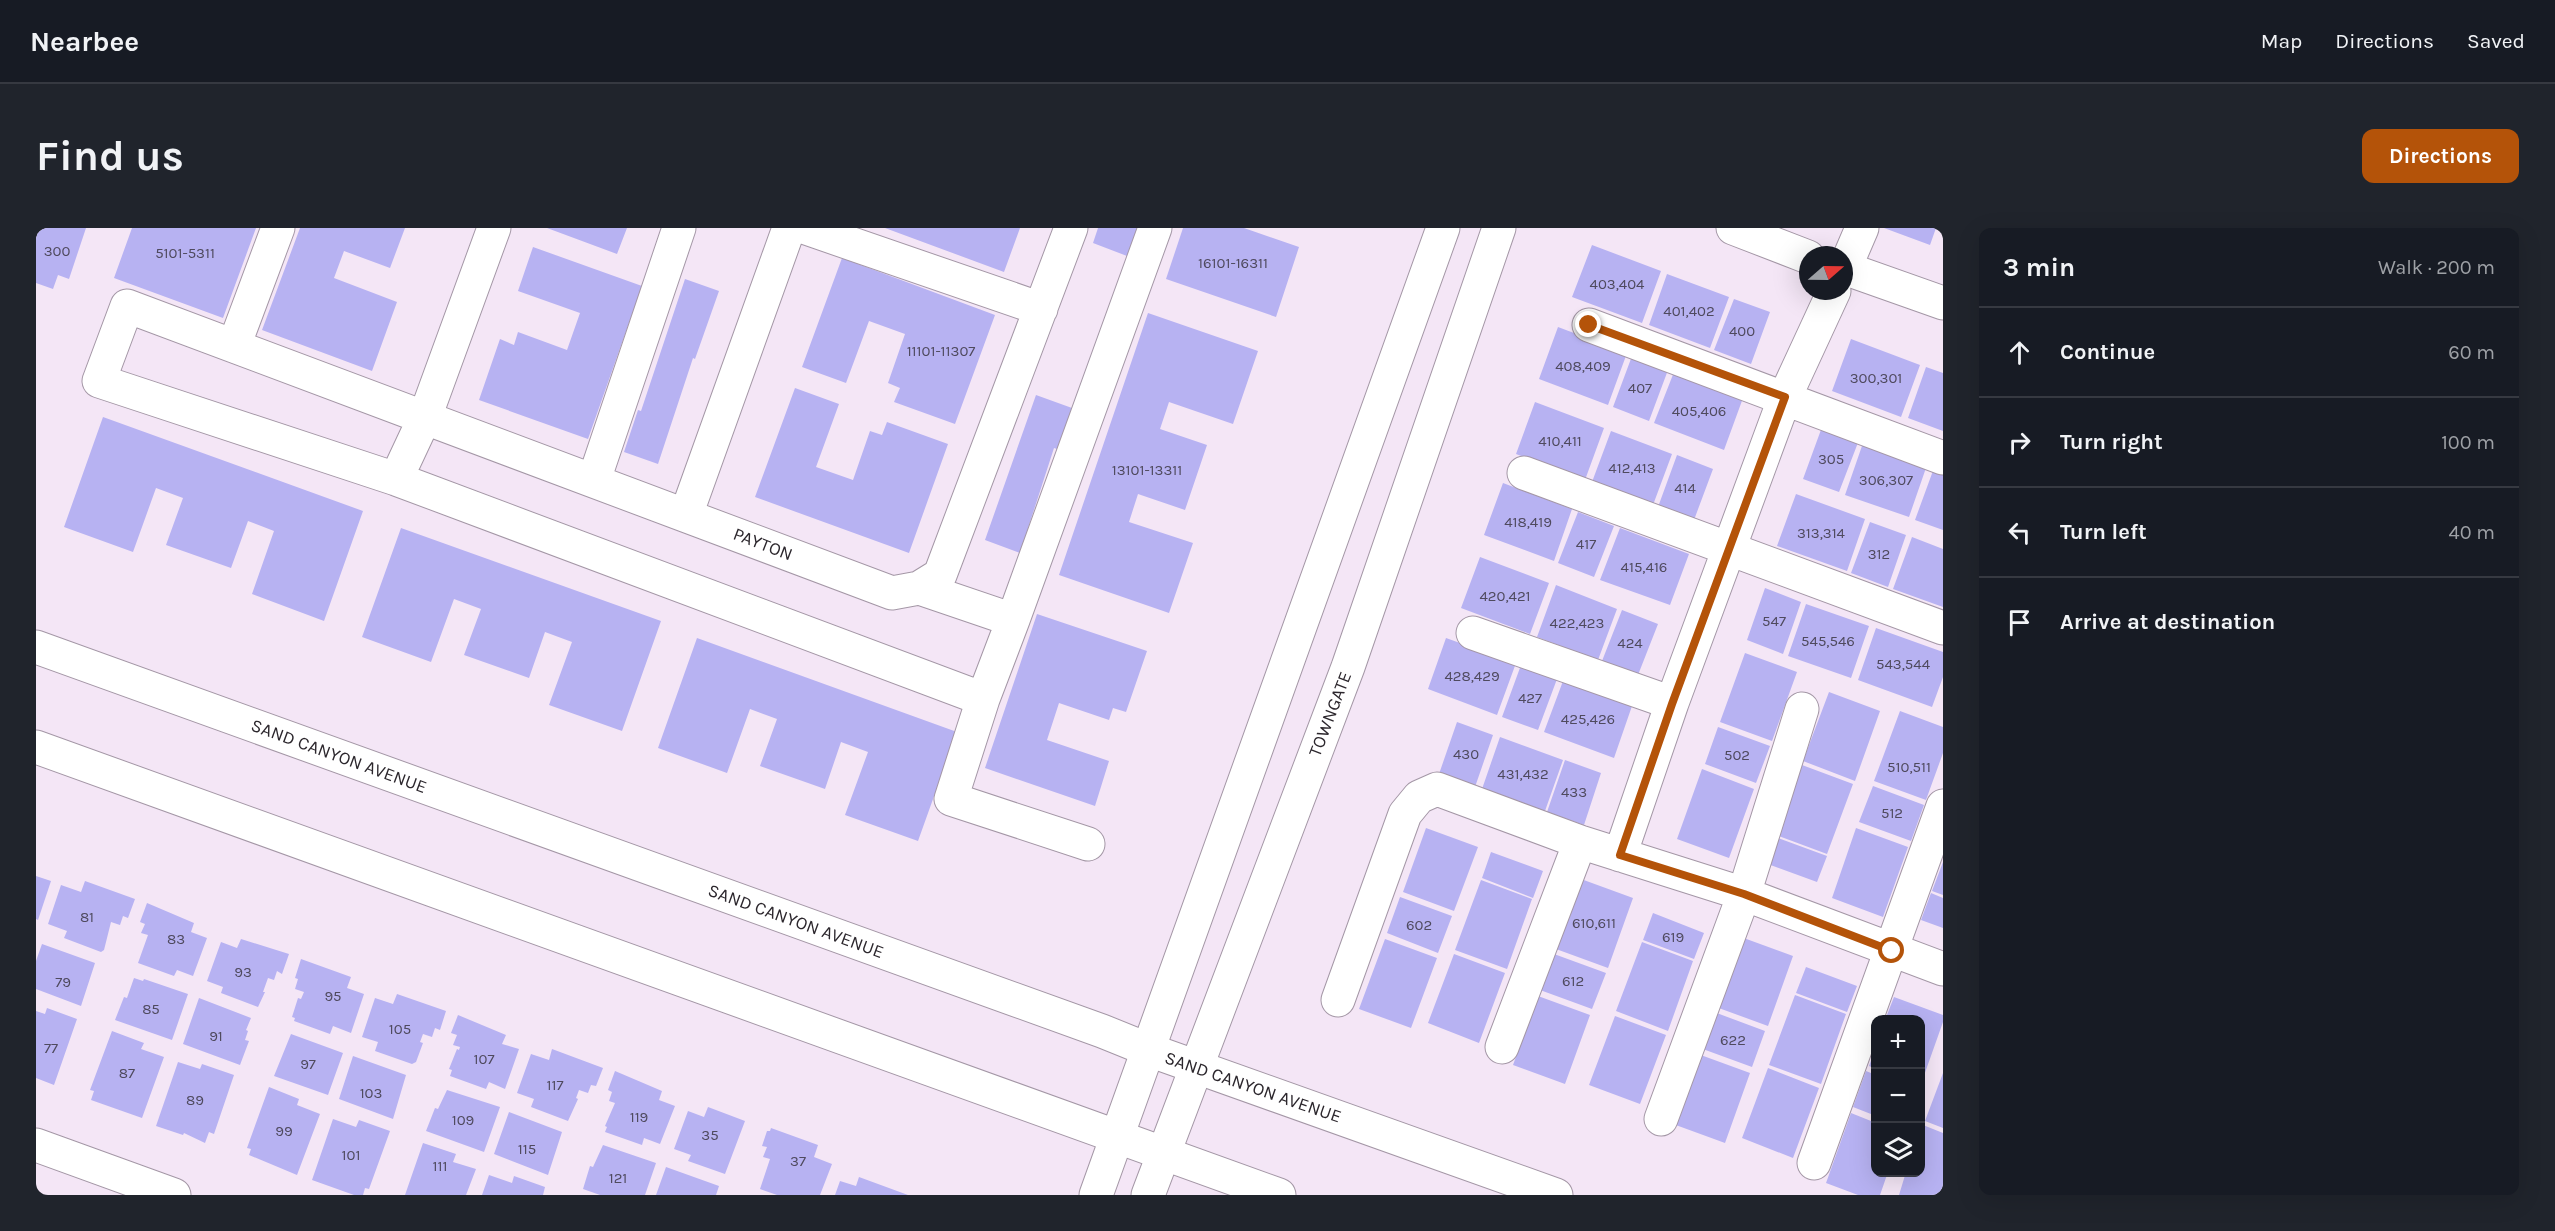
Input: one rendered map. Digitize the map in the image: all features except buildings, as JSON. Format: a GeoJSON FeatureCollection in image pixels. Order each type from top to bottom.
{"type":"FeatureCollection","features":[{"type":"Feature","properties":{"kind":"street"},"geometry":{"type":"LineString","coordinates":[[234,346],[278,228]]}},
{"type":"Feature","properties":{"kind":"street"},"geometry":{"type":"LineString","coordinates":[[494,228],[425,417],[396,479],[983,699]]}},
{"type":"Feature","properties":{"kind":"street"},"geometry":{"type":"LineString","coordinates":[[594,480],[679,228]]}},
{"type":"Feature","properties":{"kind":"street"},"geometry":{"type":"LineString","coordinates":[[686,515],[789,228]]}},
{"type":"Feature","properties":{"kind":"street"},"geometry":{"type":"LineString","coordinates":[[806,228],[1041,309]]}},
{"type":"Feature","properties":{"kind":"street"},"geometry":{"type":"LineString","coordinates":[[919,588],[940,574],[1071,228]]}},
{"type":"Feature","properties":{"kind":"street"},"geometry":{"type":"LineString","coordinates":[[1088,844],[951,799],[983,699],[1155,228]]}},
{"type":"Feature","properties":{"kind":"street"},"geometry":{"type":"LineString","coordinates":[[1096,1195],[1119,1138],[1172,980],[1443,228]]}},
{"type":"Feature","properties":{"kind":"street","name":"TOWNGATE"},"geometry":{"type":"LineString","coordinates":[[1148,1195],[1348,667],[1499,228]]}},
{"type":"Feature","properties":{"kind":"street"},"geometry":{"type":"LineString","coordinates":[[1733,228],[1799,254]]}},
{"type":"Feature","properties":{"kind":"street"},"geometry":{"type":"LineString","coordinates":[[1853,248],[1862,228]]}},
{"type":"Feature","properties":{"kind":"street"},"geometry":{"type":"LineString","coordinates":[[1853,272],[1943,303]]}},
{"type":"Feature","properties":{"kind":"street"},"geometry":{"type":"LineString","coordinates":[[1620,855],[1672,704],[1785,397],[1830,300]]}},
{"type":"Feature","properties":{"kind":"street","name":"PAYTON"},"geometry":{"type":"LineString","coordinates":[[396,479],[99,381],[128,306],[892,593],[919,588]]}},
{"type":"Feature","properties":{"kind":"street"},"geometry":{"type":"LineString","coordinates":[[1589,325],[1943,458]]}},
{"type":"Feature","properties":{"kind":"street"},"geometry":{"type":"LineString","coordinates":[[1524,473],[1943,628]]}},
{"type":"Feature","properties":{"kind":"street"},"geometry":{"type":"LineString","coordinates":[[919,588],[1013,620]]}},
{"type":"Feature","properties":{"kind":"street"},"geometry":{"type":"LineString","coordinates":[[1473,633],[1672,704]]}},
{"type":"Feature","properties":{"kind":"street","name":"SAND CANYON AVENUE"},"geometry":{"type":"LineString","coordinates":[[36,647],[1556,1195]]}},
{"type":"Feature","properties":{"kind":"street"},"geometry":{"type":"LineString","coordinates":[[1661,1119],[1744,894],[1802,709]]}},
{"type":"Feature","properties":{"kind":"street"},"geometry":{"type":"LineString","coordinates":[[36,747],[1279,1195]]}},
{"type":"Feature","properties":{"kind":"street"},"geometry":{"type":"LineString","coordinates":[[1338,1000],[1405,814],[1419,796],[1437,789],[1580,842],[1744,894],[1943,969]]}},
{"type":"Feature","properties":{"kind":"street"},"geometry":{"type":"LineString","coordinates":[[1814,1163],[1943,806]]}},
{"type":"Feature","properties":{"kind":"street"},"geometry":{"type":"LineString","coordinates":[[1502,1047],[1580,842]]}},
{"type":"Feature","properties":{"kind":"street"},"geometry":{"type":"LineString","coordinates":[[36,1145],[174,1195]]}},
{"type":"Feature","properties":{"kind":"route"},"geometry":{"type":"LineString","coordinates":[[1589,325],[1785,397],[1672,704],[1620,855],[1744,894],[1892,951]]}}]}
